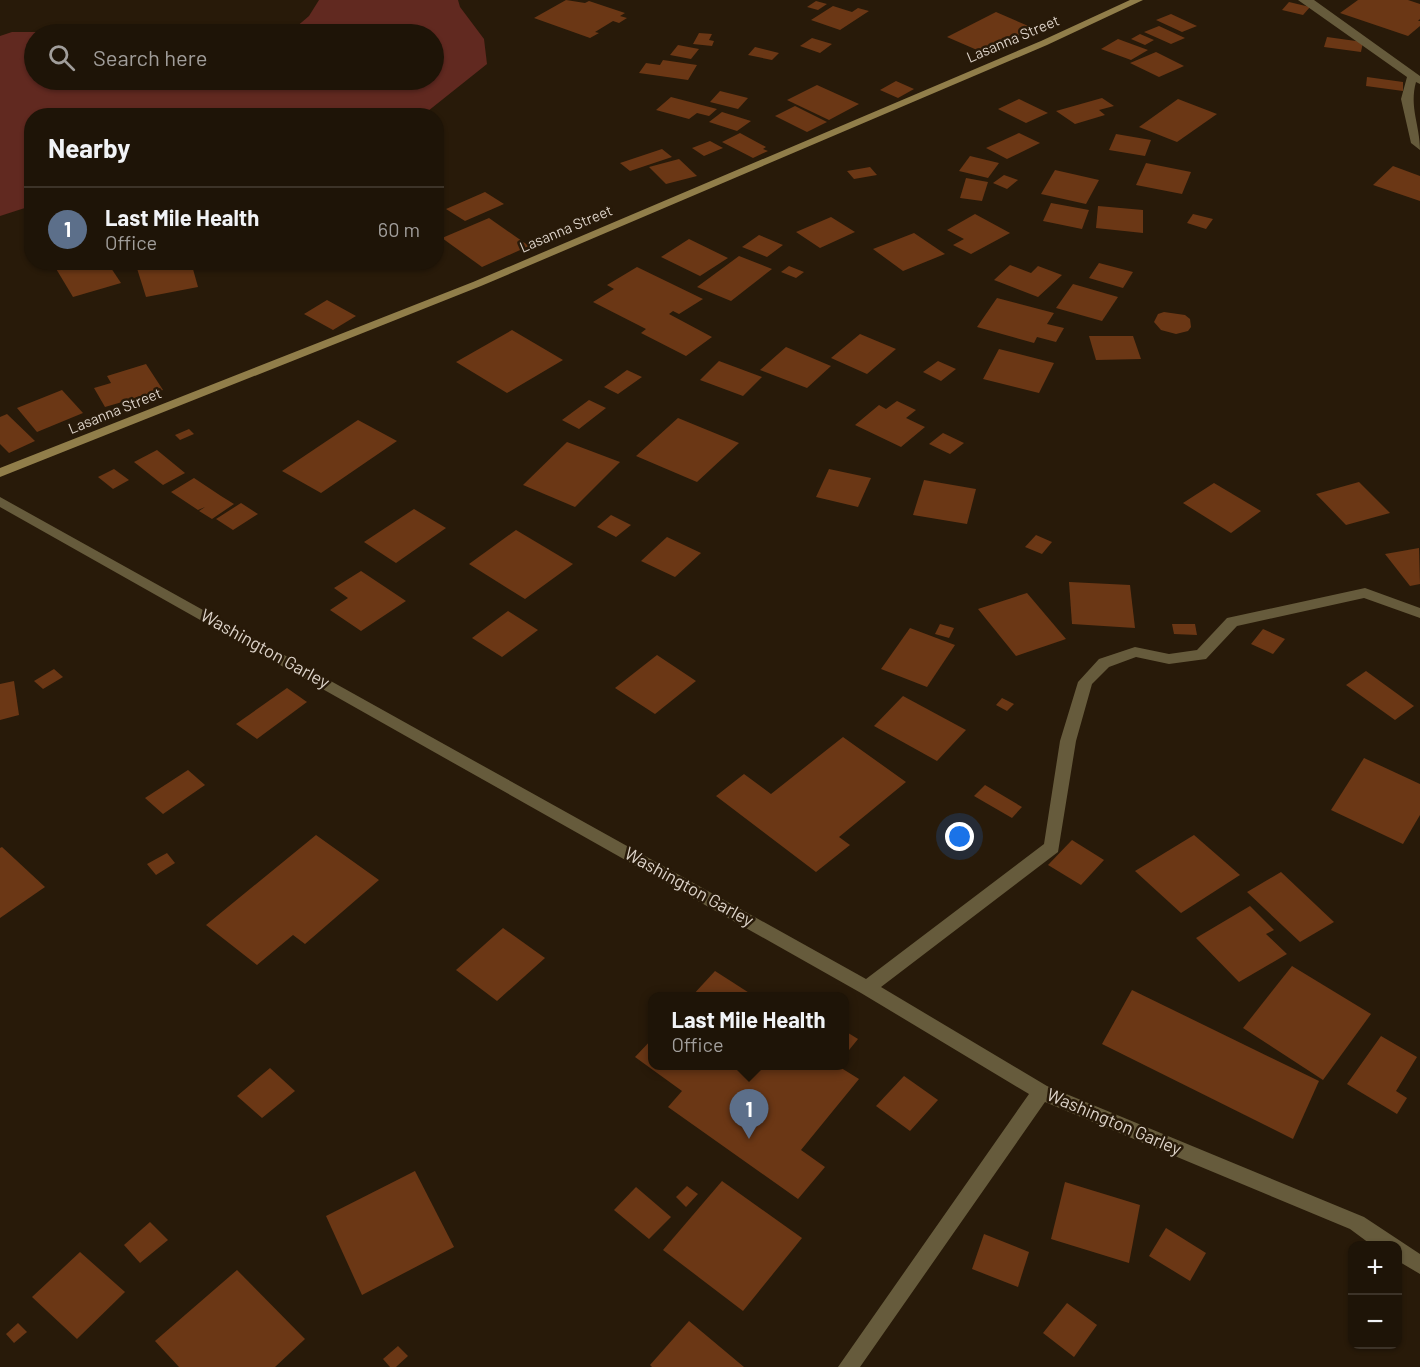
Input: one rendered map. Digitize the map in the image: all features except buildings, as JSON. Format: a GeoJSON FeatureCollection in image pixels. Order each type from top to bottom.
{"type":"FeatureCollection","features":[{"type":"Feature","properties":{"kind":"street","name":"Lasanna Street"},"geometry":{"type":"LineString","coordinates":[[0,473],[477,284],[1044,43],[1138,0]]}},
{"type":"Feature","properties":{"kind":"street"},"geometry":{"type":"LineString","coordinates":[[1303,0],[1310,1],[1416,79],[1406,99],[1416,143],[1420,147]]}},
{"type":"Feature","properties":{"kind":"street","name":"Washington Garley"},"geometry":{"type":"LineString","coordinates":[[0,501],[867,988],[1041,1092],[1357,1223],[1384,1241]]}},
{"type":"Feature","properties":{"kind":"street"},"geometry":{"type":"LineString","coordinates":[[867,988],[1052,847],[1068,741],[1085,682],[1104,663],[1135,652],[1169,659],[1201,655],[1233,622],[1365,593],[1420,613]]}},
{"type":"Feature","properties":{"kind":"street"},"geometry":{"type":"LineString","coordinates":[[848,1367],[1041,1092]]}},
{"type":"Feature","properties":{"kind":"street"},"geometry":{"type":"LineString","coordinates":[[1402,1253],[1420,1265]]}},
{"type":"Feature","properties":{"kind":"shaded area"},"geometry":{"type":"Polygon","coordinates":[[[319,0],[458,0],[460,7],[484,39],[487,64],[432,108],[24,108],[24,208],[0,216],[0,36],[12,32],[24,32],[24,90],[444,90],[444,24],[300,24],[309,16],[319,0]]]}},
{"type":"Feature","properties":{"kind":"place","name":"Last Mile Health"},"geometry":{"type":"Point","coordinates":[749,1139]}}]}
